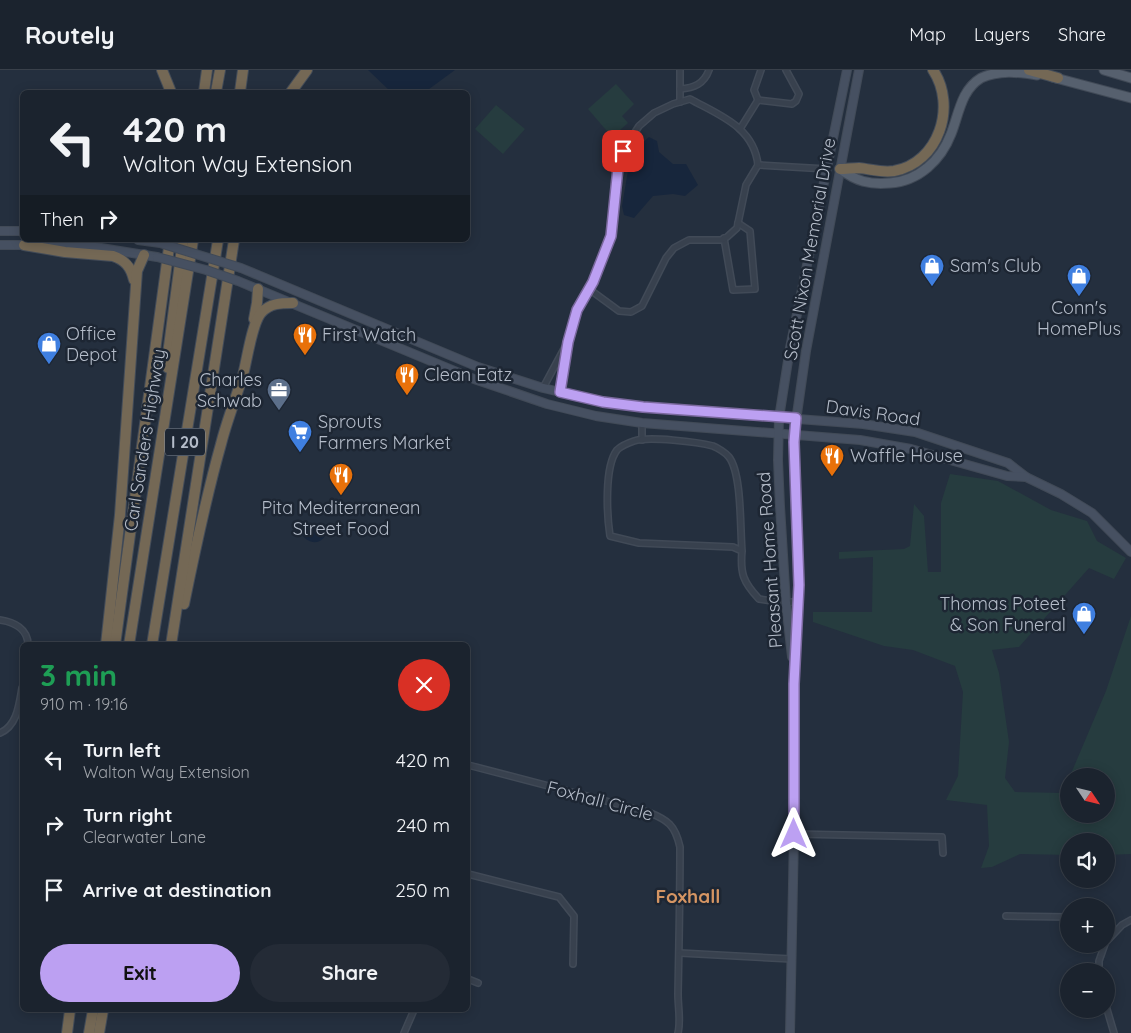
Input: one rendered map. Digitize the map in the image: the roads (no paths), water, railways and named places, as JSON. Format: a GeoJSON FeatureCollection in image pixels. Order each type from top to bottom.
{"type":"FeatureCollection","features":[{"type":"Feature","properties":{"kind":"highway"},"geometry":{"type":"LineString","coordinates":[[162,70],[169,90]]}},
{"type":"Feature","properties":{"kind":"highway"},"geometry":{"type":"LineString","coordinates":[[204,90],[207,70]]}},
{"type":"Feature","properties":{"kind":"highway"},"geometry":{"type":"LineString","coordinates":[[216,90],[220,70]]}},
{"type":"Feature","properties":{"kind":"highway"},"geometry":{"type":"LineString","coordinates":[[240,90],[243,70]]}},
{"type":"Feature","properties":{"kind":"highway"},"geometry":{"type":"LineString","coordinates":[[292,90],[304,74],[315,70]]}},
{"type":"Feature","properties":{"kind":"highway"},"geometry":{"type":"LineString","coordinates":[[840,170],[859,168],[886,172],[899,170],[920,159],[932,146],[939,134],[945,109],[944,97],[933,70]]}},
{"type":"Feature","properties":{"kind":"highway"},"geometry":{"type":"LineString","coordinates":[[1029,70],[1058,78]]}},
{"type":"Feature","properties":{"kind":"highway"},"geometry":{"type":"LineString","coordinates":[[116,642],[170,242]]}},
{"type":"Feature","properties":{"kind":"highway"},"geometry":{"type":"LineString","coordinates":[[168,400],[168,354],[184,242]]}},
{"type":"Feature","properties":{"kind":"highway","name":"Carl Sanders Highway"},"geometry":{"type":"LineString","coordinates":[[129,642],[193,242]]}},
{"type":"Feature","properties":{"kind":"highway","name":"I 20"},"geometry":{"type":"LineString","coordinates":[[152,642],[218,242]]}},
{"type":"Feature","properties":{"kind":"highway"},"geometry":{"type":"LineString","coordinates":[[171,642],[234,242]]}},
{"type":"Feature","properties":{"kind":"highway"},"geometry":{"type":"LineString","coordinates":[[24,245],[118,258],[128,265],[132,271],[136,287]]}},
{"type":"Feature","properties":{"kind":"highway"},"geometry":{"type":"LineString","coordinates":[[106,642],[120,515],[137,271],[144,255]]}},
{"type":"Feature","properties":{"kind":"highway"},"geometry":{"type":"LineString","coordinates":[[174,625],[183,606],[194,551],[255,312],[258,289]]}},
{"type":"Feature","properties":{"kind":"highway"},"geometry":{"type":"LineString","coordinates":[[235,395],[242,376],[255,325],[261,313],[277,303],[293,303]]}},
{"type":"Feature","properties":{"kind":"highway"},"geometry":{"type":"LineString","coordinates":[[67,1033],[70,1012]]}},
{"type":"Feature","properties":{"kind":"highway"},"geometry":{"type":"LineString","coordinates":[[89,1033],[93,1012]]}},
{"type":"Feature","properties":{"kind":"highway"},"geometry":{"type":"LineString","coordinates":[[99,1033],[103,1012]]}},
{"type":"Feature","properties":{"kind":"main road","name":"Scott Nixon Memorial Drive"},"geometry":{"type":"LineString","coordinates":[[779,434],[790,348],[847,70]]}},
{"type":"Feature","properties":{"kind":"main road","name":"Scott Nixon Memorial Drive"},"geometry":{"type":"LineString","coordinates":[[794,435],[806,351],[859,70]]}},
{"type":"Feature","properties":{"kind":"main road"},"geometry":{"type":"LineString","coordinates":[[1104,70],[1131,78]]}},
{"type":"Feature","properties":{"kind":"main road"},"geometry":{"type":"LineString","coordinates":[[827,169],[840,170],[854,180],[875,183],[896,183],[907,180],[924,171],[940,156],[951,133],[963,98],[981,78],[993,73],[1009,71],[1058,78],[1131,98]]}},
{"type":"Feature","properties":{"kind":"main road"},"geometry":{"type":"LineString","coordinates":[[1113,93],[1131,105]]}},
{"type":"Feature","properties":{"kind":"main road"},"geometry":{"type":"LineString","coordinates":[[0,231],[20,231]]}},
{"type":"Feature","properties":{"kind":"main road","name":"Davis Road"},"geometry":{"type":"LineString","coordinates":[[151,242],[241,268],[458,359],[543,388],[603,402],[643,407],[863,424],[915,432],[1008,463],[1026,477],[1061,494],[1092,513],[1131,552]]}},
{"type":"Feature","properties":{"kind":"main road"},"geometry":{"type":"LineString","coordinates":[[144,255],[158,243]]}},
{"type":"Feature","properties":{"kind":"main road","name":"Davis Road"},"geometry":{"type":"LineString","coordinates":[[0,245],[95,247],[157,257],[206,270],[293,303],[451,370],[547,404],[596,416],[642,423],[860,440],[911,449],[1007,476],[1026,477]]}},
{"type":"Feature","properties":{"kind":"main road"},"geometry":{"type":"LineString","coordinates":[[257,274],[258,289]]}},
{"type":"Feature","properties":{"kind":"main road"},"geometry":{"type":"LineString","coordinates":[[451,370],[458,359]]}},
{"type":"Feature","properties":{"kind":"main road","name":"Pleasant Home Road"},"geometry":{"type":"LineString","coordinates":[[779,434],[778,460],[786,603],[794,684]]}},
{"type":"Feature","properties":{"kind":"main road","name":"Pleasant Home Road"},"geometry":{"type":"LineString","coordinates":[[790,1033],[794,834],[794,684],[799,585],[794,435]]}},
{"type":"Feature","properties":{"kind":"street"},"geometry":{"type":"LineString","coordinates":[[680,70],[680,102]]}},
{"type":"Feature","properties":{"kind":"street"},"geometry":{"type":"LineString","coordinates":[[680,90],[695,88],[710,70]]}},
{"type":"Feature","properties":{"kind":"street"},"geometry":{"type":"LineString","coordinates":[[758,100],[754,90],[761,70]]}},
{"type":"Feature","properties":{"kind":"street"},"geometry":{"type":"LineString","coordinates":[[758,100],[792,104],[796,100],[799,94],[786,70]]}},
{"type":"Feature","properties":{"kind":"street"},"geometry":{"type":"LineString","coordinates":[[560,392],[568,342],[577,310],[589,289],[611,236],[618,168],[623,151],[639,126],[654,113],[690,99],[736,125],[749,137],[757,152],[758,164],[746,185],[737,228],[724,238],[689,240],[674,248],[666,258],[642,306],[631,312],[619,312],[589,289]]}},
{"type":"Feature","properties":{"kind":"street"},"geometry":{"type":"LineString","coordinates":[[740,129],[758,100]]}},
{"type":"Feature","properties":{"kind":"street"},"geometry":{"type":"LineString","coordinates":[[758,164],[827,169]]}},
{"type":"Feature","properties":{"kind":"street"},"geometry":{"type":"LineString","coordinates":[[724,238],[733,290],[755,289],[750,231],[738,223]]}},
{"type":"Feature","properties":{"kind":"street"},"geometry":{"type":"LineString","coordinates":[[543,388],[568,342]]}},
{"type":"Feature","properties":{"kind":"street"},"geometry":{"type":"LineString","coordinates":[[642,423],[642,440]]}},
{"type":"Feature","properties":{"kind":"street"},"geometry":{"type":"LineString","coordinates":[[742,551],[733,547],[639,543],[610,536],[607,515],[610,463],[619,448],[634,440],[661,440],[715,447],[728,455],[734,465],[738,493],[742,551],[741,566],[743,579],[758,598],[786,603],[798,601]]}},
{"type":"Feature","properties":{"kind":"street"},"geometry":{"type":"LineString","coordinates":[[0,620],[20,627],[25,633],[27,642]]}},
{"type":"Feature","properties":{"kind":"street"},"geometry":{"type":"LineString","coordinates":[[0,733],[6,730],[18,712],[20,700]]}},
{"type":"Feature","properties":{"kind":"street","name":"Foxhall Circle"},"geometry":{"type":"LineString","coordinates":[[470,766],[648,812],[660,817],[672,826],[677,834],[680,847],[678,1033]]}},
{"type":"Feature","properties":{"kind":"street"},"geometry":{"type":"LineString","coordinates":[[794,834],[942,837],[943,853]]}},
{"type":"Feature","properties":{"kind":"street"},"geometry":{"type":"LineString","coordinates":[[470,875],[559,897],[574,916],[573,964]]}},
{"type":"Feature","properties":{"kind":"street"},"geometry":{"type":"LineString","coordinates":[[1006,916],[1060,917]]}},
{"type":"Feature","properties":{"kind":"street"},"geometry":{"type":"LineString","coordinates":[[1115,932],[1131,920]]}},
{"type":"Feature","properties":{"kind":"street"},"geometry":{"type":"LineString","coordinates":[[680,953],[792,959]]}},
{"type":"Feature","properties":{"kind":"street"},"geometry":{"type":"LineString","coordinates":[[470,980],[478,983]]}},
{"type":"Feature","properties":{"kind":"street"},"geometry":{"type":"LineString","coordinates":[[404,1033],[413,1012]]}},
{"type":"Feature","properties":{"kind":"street"},"geometry":{"type":"LineString","coordinates":[[1110,1018],[1114,1033]]}},
{"type":"Feature","properties":{"kind":"water"},"geometry":{"type":"Polygon","coordinates":[[[368,70],[455,70],[428,90],[389,90],[368,70]]]}},
{"type":"Feature","properties":{"kind":"water"},"geometry":{"type":"Polygon","coordinates":[[[649,137],[657,141],[659,152],[673,164],[686,164],[698,185],[685,196],[673,194],[653,196],[634,218],[624,215],[622,206],[631,153],[649,137]]]}},
{"type":"Feature","properties":{"kind":"water"},"geometry":{"type":"Polygon","coordinates":[[[303,522],[313,524],[326,534],[320,541],[309,541],[300,532],[303,522]]]}},
{"type":"Feature","properties":{"kind":"place","name":"Sam's Club"},"geometry":{"type":"Point","coordinates":[932,287]}},
{"type":"Feature","properties":{"kind":"place","name":"Conn's HomePlus"},"geometry":{"type":"Point","coordinates":[1079,297]}},
{"type":"Feature","properties":{"kind":"place","name":"First Watch"},"geometry":{"type":"Point","coordinates":[305,356]}},
{"type":"Feature","properties":{"kind":"place","name":"Office Depot"},"geometry":{"type":"Point","coordinates":[49,365]}},
{"type":"Feature","properties":{"kind":"place","name":"Clean Eatz"},"geometry":{"type":"Point","coordinates":[407,396]}},
{"type":"Feature","properties":{"kind":"place","name":"Charles Schwab"},"geometry":{"type":"Point","coordinates":[279,411]}},
{"type":"Feature","properties":{"kind":"place","name":"Sprouts Farmers Market"},"geometry":{"type":"Point","coordinates":[300,453]}},
{"type":"Feature","properties":{"kind":"place","name":"Waffle House"},"geometry":{"type":"Point","coordinates":[832,477]}},
{"type":"Feature","properties":{"kind":"place","name":"Pita Mediterranean Street Food"},"geometry":{"type":"Point","coordinates":[341,496]}},
{"type":"Feature","properties":{"kind":"place","name":"Thomas Poteet & Son Funeral"},"geometry":{"type":"Point","coordinates":[1084,635]}},
{"type":"Feature","properties":{"kind":"district","name":"Foxhall"},"geometry":{"type":"Point","coordinates":[688,896]}}]}
